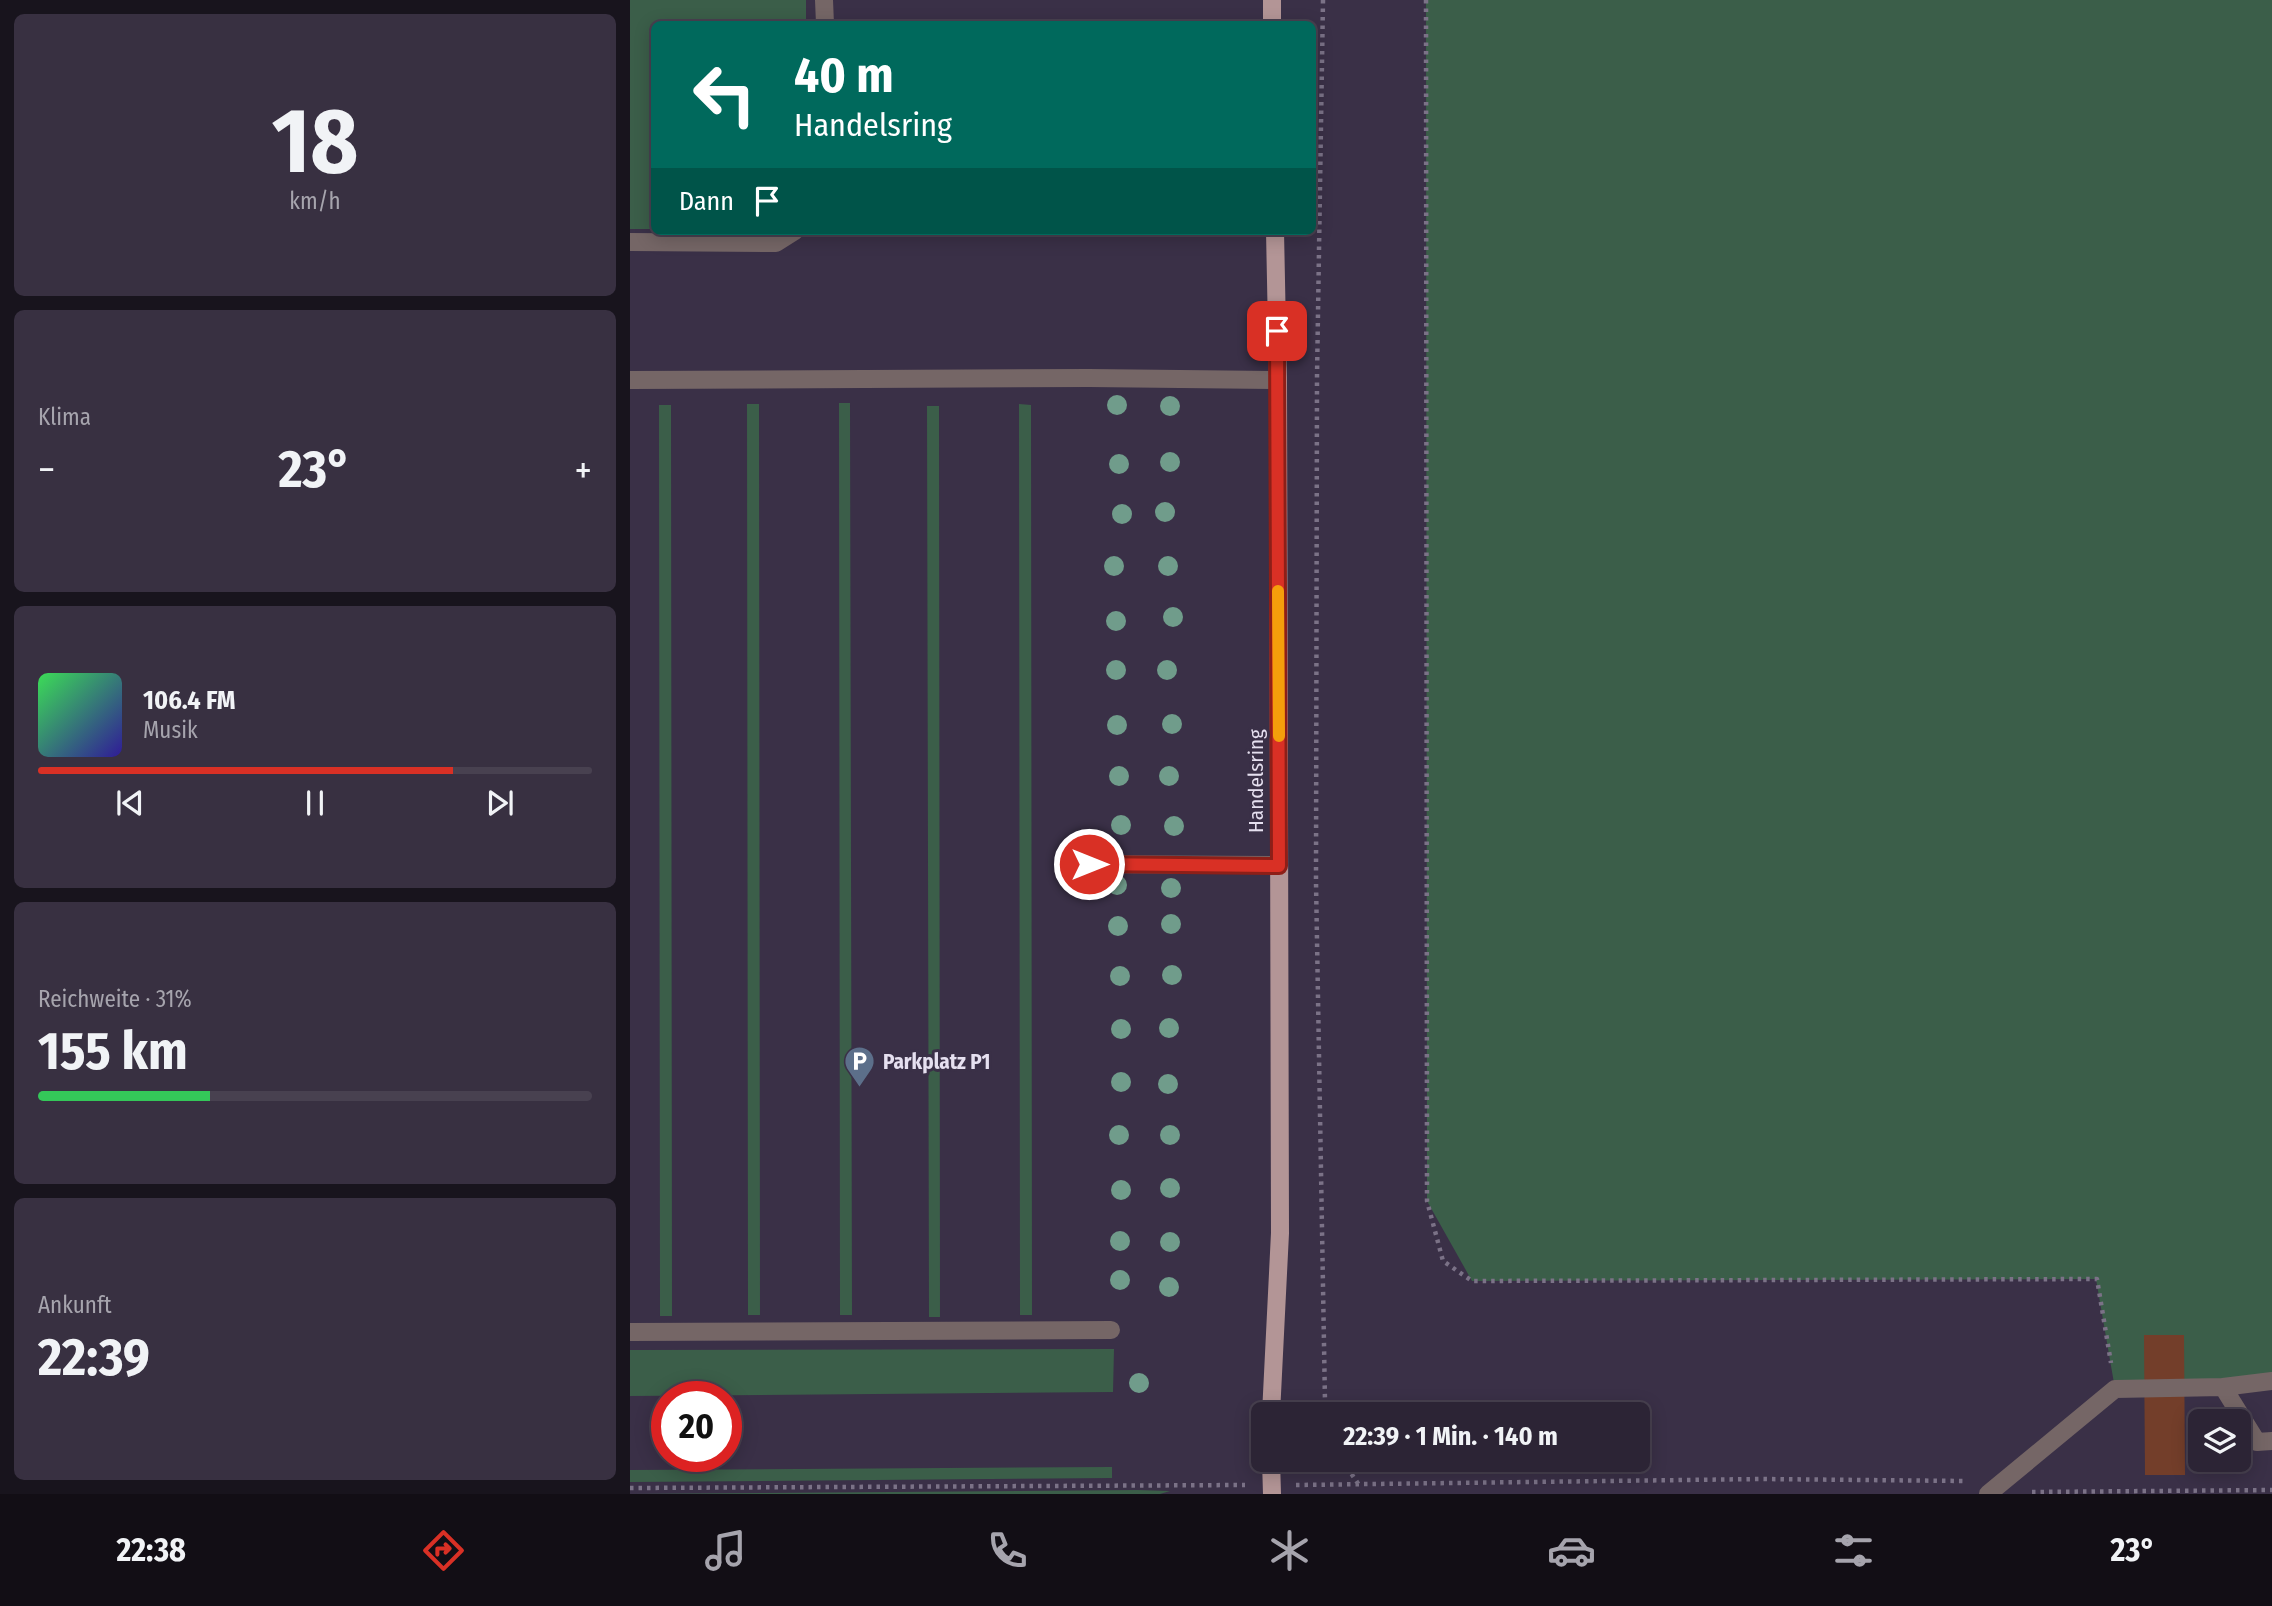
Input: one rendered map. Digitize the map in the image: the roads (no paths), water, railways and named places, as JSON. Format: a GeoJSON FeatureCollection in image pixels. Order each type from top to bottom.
{"type":"FeatureCollection","features":[{"type":"Feature","properties":{"kind":"main road"},"geometry":{"type":"LineString","coordinates":[[1272,0],[1272,21]]}},
{"type":"Feature","properties":{"kind":"main road","name":"Handelsring"},"geometry":{"type":"LineString","coordinates":[[1271,1402],[1280,1233],[1278,380],[1275,235]]}},
{"type":"Feature","properties":{"kind":"lane"},"geometry":{"type":"LineString","coordinates":[[824,0],[825,21]]}},
{"type":"Feature","properties":{"kind":"lane"},"geometry":{"type":"LineString","coordinates":[[630,242],[776,243],[789,235]]}},
{"type":"Feature","properties":{"kind":"lane"},"geometry":{"type":"LineString","coordinates":[[630,380],[1278,380]]}},
{"type":"Feature","properties":{"kind":"lane"},"geometry":{"type":"LineString","coordinates":[[1073,864],[1279,866]]}},
{"type":"Feature","properties":{"kind":"lane"},"geometry":{"type":"LineString","coordinates":[[630,1332],[1111,1330]]}},
{"type":"Feature","properties":{"kind":"lane"},"geometry":{"type":"LineString","coordinates":[[1989,1494],[2115,1389],[2223,1387],[2272,1381]]}},
{"type":"Feature","properties":{"kind":"lane"},"geometry":{"type":"LineString","coordinates":[[2223,1387],[2257,1441],[2272,1441]]}},
{"type":"Feature","properties":{"kind":"place","name":"Parkplatz P1"},"geometry":{"type":"Point","coordinates":[860,1089]}}]}
